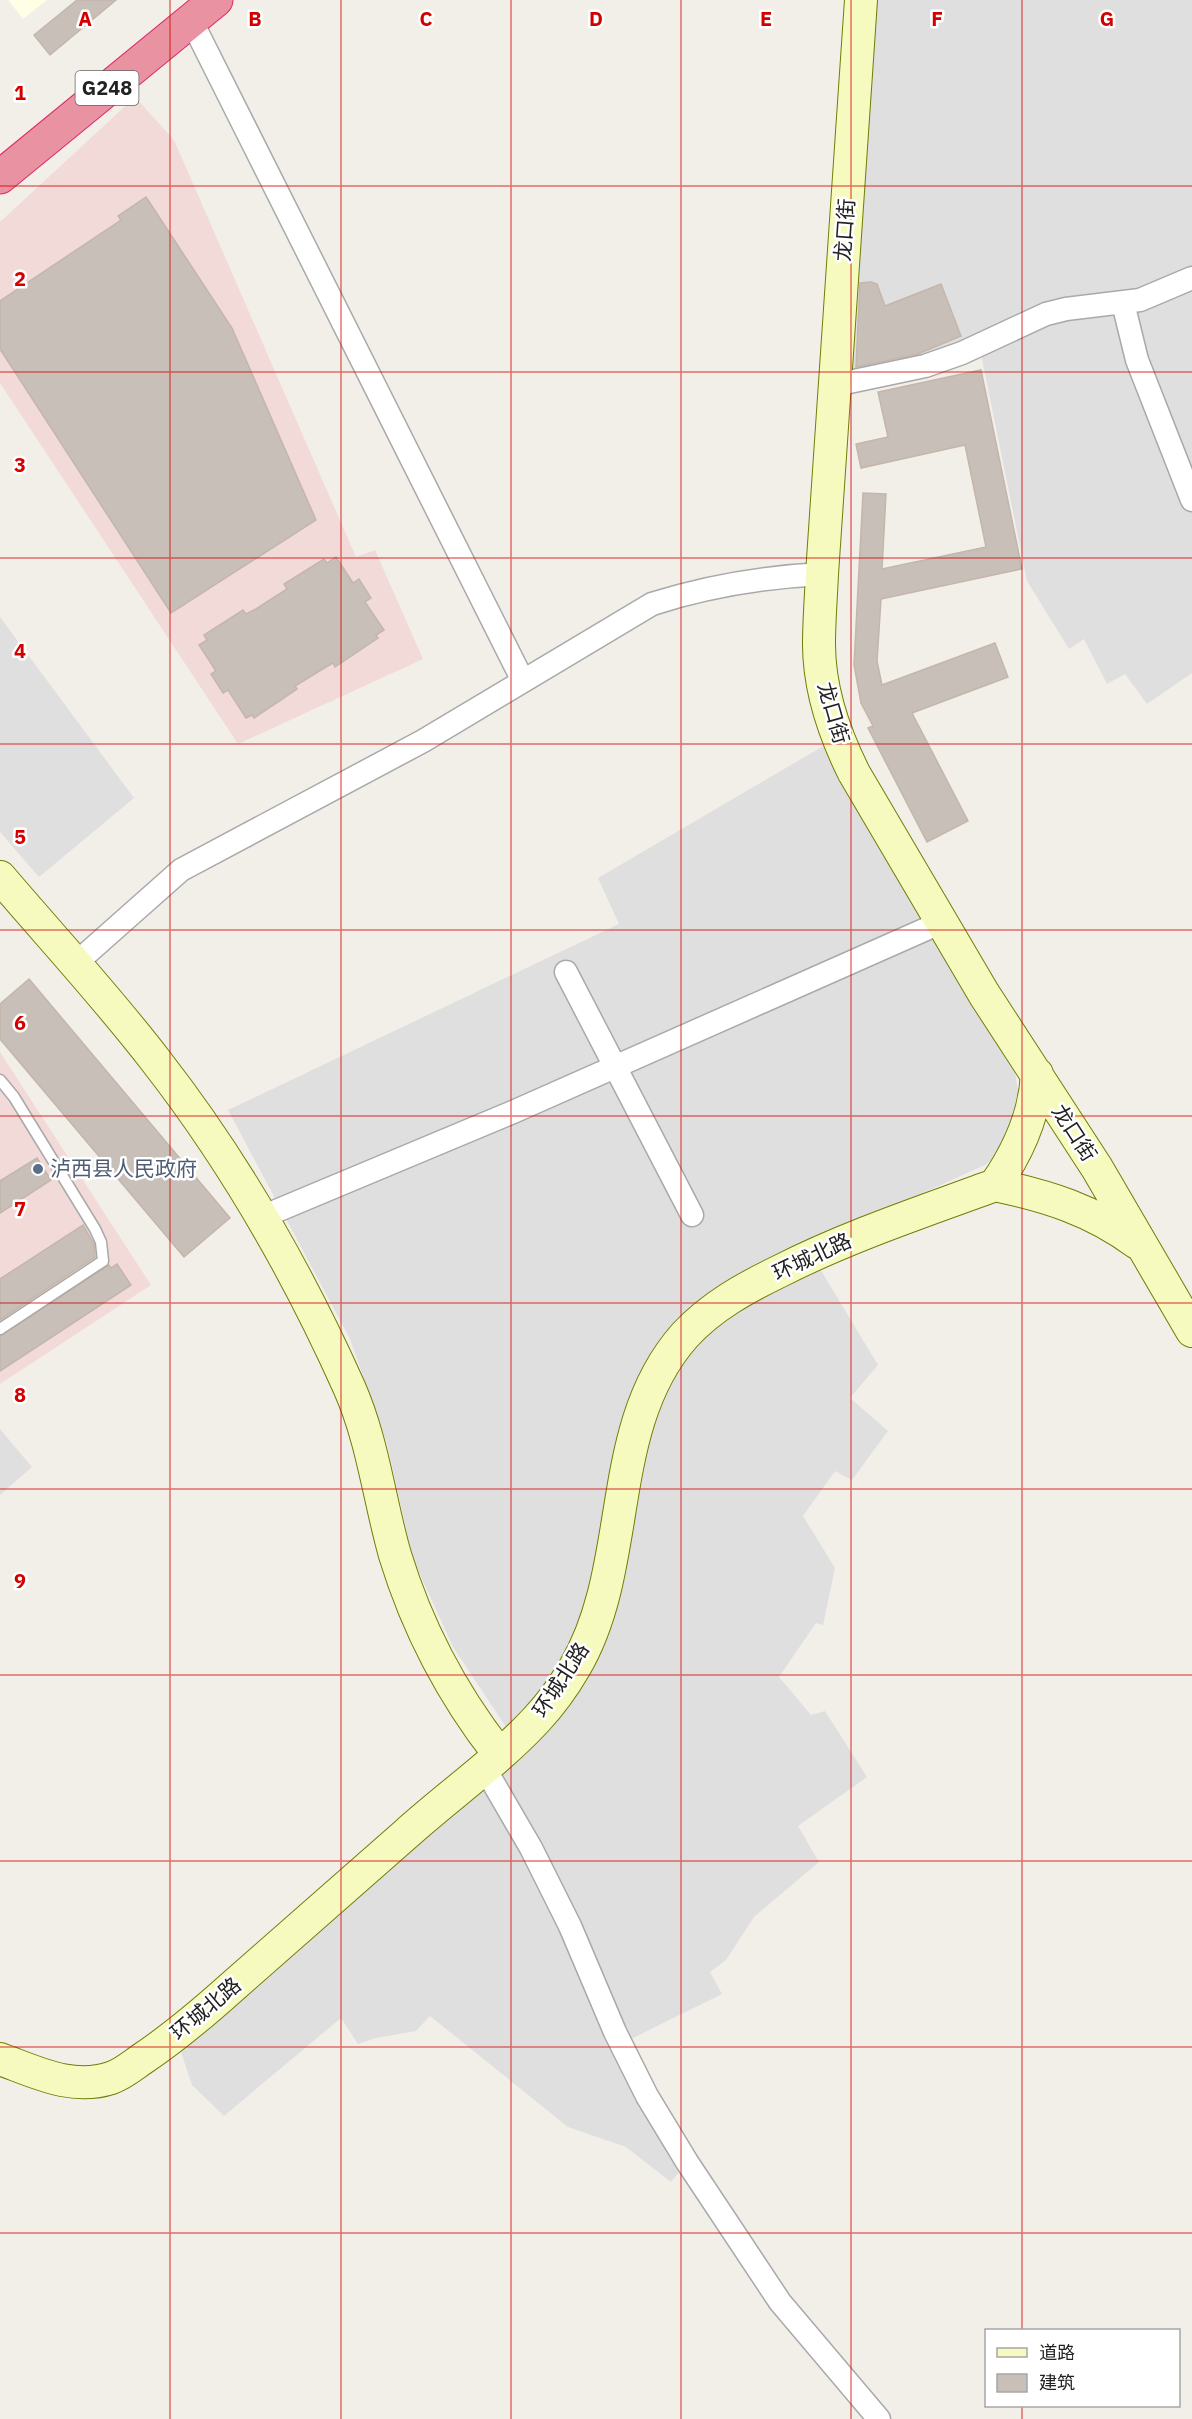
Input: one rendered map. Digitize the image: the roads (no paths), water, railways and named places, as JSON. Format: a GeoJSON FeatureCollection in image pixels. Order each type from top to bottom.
{"type":"FeatureCollection","features":[{"type":"Feature","properties":{"kind":"highway","name":"G248"},"geometry":{"type":"LineString","coordinates":[[0,149],[183,5],[216,0]]}},
{"type":"Feature","properties":{"kind":"highway","name":"G248"},"geometry":{"type":"LineString","coordinates":[[0,177],[183,5]]}},
{"type":"Feature","properties":{"kind":"main road","name":"龙口街"},"geometry":{"type":"LineString","coordinates":[[861,0],[819,645],[825,690],[833,725],[854,773],[984,994],[1097,1168],[1192,1330]]}},
{"type":"Feature","properties":{"kind":"main road"},"geometry":{"type":"LineString","coordinates":[[0,877],[162,1069],[229,1164],[304,1293],[350,1390],[373,1458],[396,1556],[419,1620],[491,1760]]}},
{"type":"Feature","properties":{"kind":"main road"},"geometry":{"type":"LineString","coordinates":[[0,908],[140,1074],[212,1175],[250,1237],[305,1340],[332,1398],[354,1463],[376,1562],[397,1619],[431,1690],[451,1723],[491,1760]]}},
{"type":"Feature","properties":{"kind":"main road"},"geometry":{"type":"LineString","coordinates":[[1036,1074],[1034,1097],[1024,1133],[995,1185],[1044,1196],[1085,1211],[1124,1233],[1142,1247]]}},
{"type":"Feature","properties":{"kind":"main road","name":"环城北路"},"geometry":{"type":"LineString","coordinates":[[0,2060],[56,2079],[70,2082],[97,2081],[121,2074],[179,2035],[534,1722],[549,1705],[585,1646],[602,1600],[637,1426],[660,1371],[684,1337],[698,1322],[729,1298],[827,1247],[995,1185]]}},
{"type":"Feature","properties":{"kind":"street"},"geometry":{"type":"LineString","coordinates":[[183,5],[523,681]]}},
{"type":"Feature","properties":{"kind":"street"},"geometry":{"type":"LineString","coordinates":[[835,385],[925,366],[962,353],[1046,314],[1066,309],[1140,300],[1192,278]]}},
{"type":"Feature","properties":{"kind":"street"},"geometry":{"type":"LineString","coordinates":[[1123,303],[1137,360],[1192,500]]}},
{"type":"Feature","properties":{"kind":"street"},"geometry":{"type":"LineString","coordinates":[[75,964],[181,870],[423,741],[652,604],[742,582],[822,574]]}},
{"type":"Feature","properties":{"kind":"street"},"geometry":{"type":"LineString","coordinates":[[262,1218],[942,922]]}},
{"type":"Feature","properties":{"kind":"street"},"geometry":{"type":"LineString","coordinates":[[566,972],[692,1215]]}},
{"type":"Feature","properties":{"kind":"street"},"geometry":{"type":"LineString","coordinates":[[491,1760],[570,1926],[615,2032],[652,2105],[780,2302],[879,2419]]}},
{"type":"Feature","properties":{"kind":"lane"},"geometry":{"type":"LineString","coordinates":[[0,1080],[14,1097],[95,1229],[103,1252],[102,1262],[0,1329]]}},
{"type":"Feature","properties":{"kind":"place","name":"泸西县人民政府"},"geometry":{"type":"Point","coordinates":[38,1169]}}]}
